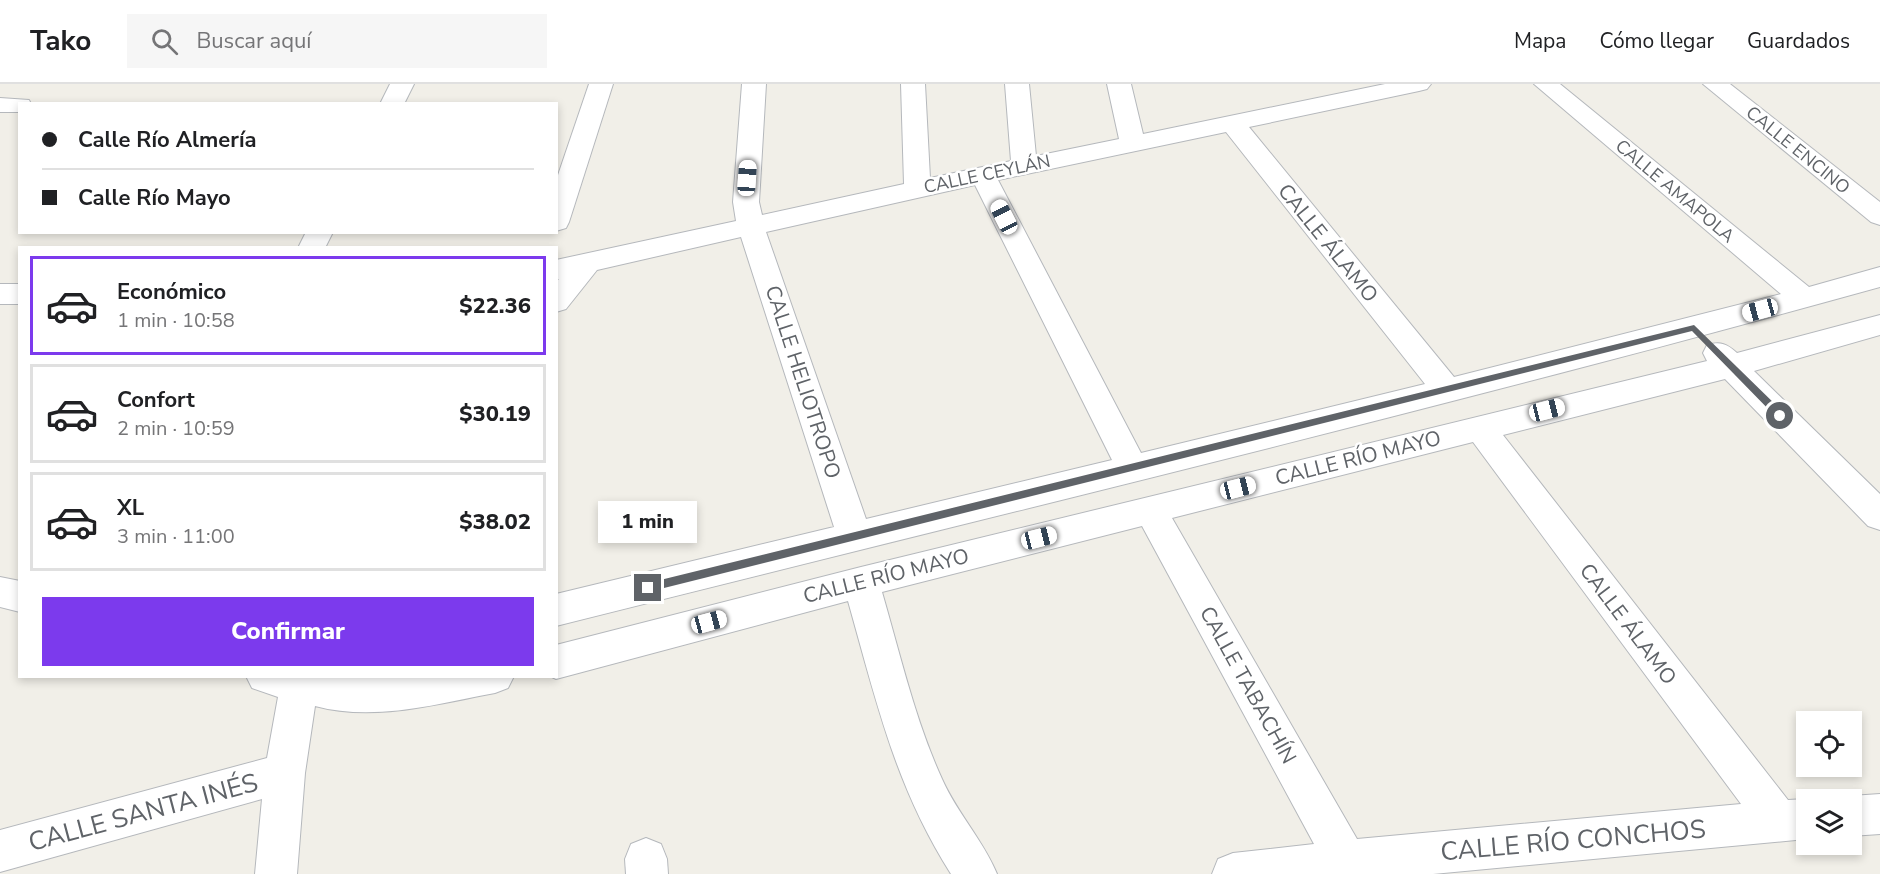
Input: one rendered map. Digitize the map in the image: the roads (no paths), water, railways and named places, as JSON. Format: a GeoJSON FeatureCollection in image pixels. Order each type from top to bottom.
{"type":"FeatureCollection","features":[{"type":"Feature","properties":{"kind":"street"},"geometry":{"type":"LineString","coordinates":[[393,102],[402,84]]}},
{"type":"Feature","properties":{"kind":"street"},"geometry":{"type":"LineString","coordinates":[[558,216],[601,84]]}},
{"type":"Feature","properties":{"kind":"street","name":"CALLE HELIOTROPO"},"geometry":{"type":"LineString","coordinates":[[754,84],[746,202],[751,226],[855,538]]}},
{"type":"Feature","properties":{"kind":"street"},"geometry":{"type":"LineString","coordinates":[[914,84],[917,189]]}},
{"type":"Feature","properties":{"kind":"street"},"geometry":{"type":"LineString","coordinates":[[1017,84],[1023,167]]}},
{"type":"Feature","properties":{"kind":"street"},"geometry":{"type":"LineString","coordinates":[[1119,84],[1133,144]]}},
{"type":"Feature","properties":{"kind":"street","name":"CALLE CEYLÁN"},"geometry":{"type":"LineString","coordinates":[[558,270],[917,189],[1233,124],[1288,102],[1419,84]]}},
{"type":"Feature","properties":{"kind":"street","name":"CALLE AMAPOLA"},"geometry":{"type":"LineString","coordinates":[[1546,84],[1803,297]]}},
{"type":"Feature","properties":{"kind":"street","name":"CALLE ENCINO"},"geometry":{"type":"LineString","coordinates":[[1715,84],[1880,216]]}},
{"type":"Feature","properties":{"kind":"street"},"geometry":{"type":"LineString","coordinates":[[0,105],[18,105]]}},
{"type":"Feature","properties":{"kind":"street","name":"CALLE ÁLAMO"},"geometry":{"type":"LineString","coordinates":[[1233,124],[1447,390]]}},
{"type":"Feature","properties":{"kind":"street"},"geometry":{"type":"LineString","coordinates":[[983,176],[1132,467]]}},
{"type":"Feature","properties":{"kind":"street"},"geometry":{"type":"LineString","coordinates":[[558,300],[587,264]]}},
{"type":"Feature","properties":{"kind":"street"},"geometry":{"type":"LineString","coordinates":[[558,610],[855,538],[1694,328],[1880,277]]}},
{"type":"Feature","properties":{"kind":"street"},"geometry":{"type":"LineString","coordinates":[[0,294],[18,294]]}},
{"type":"Feature","properties":{"kind":"street","name":"CALLE RÍO MAYO"},"geometry":{"type":"LineString","coordinates":[[558,661],[861,582],[1731,366],[1880,325]]}},
{"type":"Feature","properties":{"kind":"street"},"geometry":{"type":"LineString","coordinates":[[1694,328],[1880,516]]}},
{"type":"Feature","properties":{"kind":"street","name":"CALLE ÁLAMO"},"geometry":{"type":"LineString","coordinates":[[1479,427],[1792,820]]}},
{"type":"Feature","properties":{"kind":"street","name":"CALLE TABACHÍN"},"geometry":{"type":"LineString","coordinates":[[1150,510],[1350,867]]}},
{"type":"Feature","properties":{"kind":"street"},"geometry":{"type":"LineString","coordinates":[[861,582],[910,749],[926,789],[948,832],[976,874]]}},
{"type":"Feature","properties":{"kind":"street"},"geometry":{"type":"LineString","coordinates":[[0,592],[18,596]]}},
{"type":"Feature","properties":{"kind":"street"},"geometry":{"type":"LineString","coordinates":[[276,874],[285,773],[287,679],[334,694],[388,695],[484,678]]}},
{"type":"Feature","properties":{"kind":"street","name":"CALLE SANTA INÉS"},"geometry":{"type":"LineString","coordinates":[[0,851],[285,773]]}},
{"type":"Feature","properties":{"kind":"street"},"geometry":{"type":"LineString","coordinates":[[1862,815],[1880,814]]}},
{"type":"Feature","properties":{"kind":"street","name":"CALLE RÍO CONCHOS"},"geometry":{"type":"LineString","coordinates":[[1233,874],[1350,867],[1792,820]]}}]}
